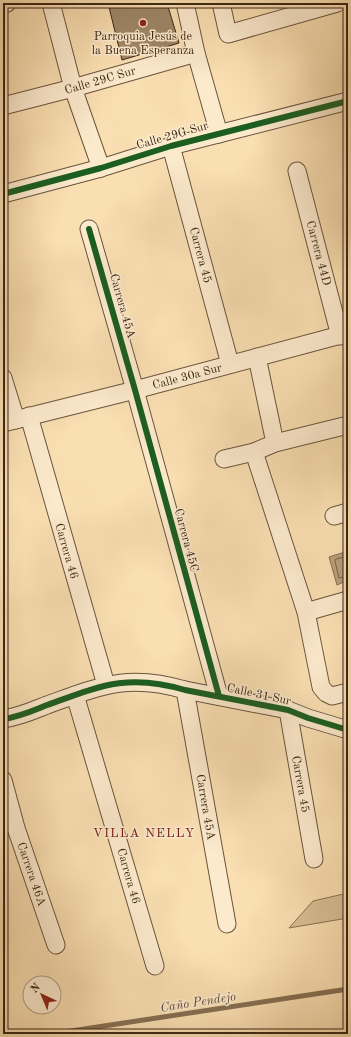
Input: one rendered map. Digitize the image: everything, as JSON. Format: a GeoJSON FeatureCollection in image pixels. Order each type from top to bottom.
{"type":"FeatureCollection","features":[{"type":"Feature","properties":{"kind":"street"},"geometry":{"type":"LineString","coordinates":[[3,4],[7,3]]}},
{"type":"Feature","properties":{"kind":"street"},"geometry":{"type":"LineString","coordinates":[[51,3],[73,88],[101,168]]}},
{"type":"Feature","properties":{"kind":"street"},"geometry":{"type":"LineString","coordinates":[[185,3],[196,53],[219,134]]}},
{"type":"Feature","properties":{"kind":"street"},"geometry":{"type":"LineString","coordinates":[[220,3],[228,34],[337,3]]}},
{"type":"Feature","properties":{"kind":"street","name":"Calle 29C Sur"},"geometry":{"type":"LineString","coordinates":[[3,106],[196,53]]}},
{"type":"Feature","properties":{"kind":"street","name":"Calle 29G Sur"},"geometry":{"type":"LineString","coordinates":[[3,194],[101,168],[172,146],[348,101]]}},
{"type":"Feature","properties":{"kind":"street","name":"Carrera 45"},"geometry":{"type":"LineString","coordinates":[[172,146],[230,364]]}},
{"type":"Feature","properties":{"kind":"street","name":"Carrera 44D"},"geometry":{"type":"LineString","coordinates":[[297,171],[344,334]]}},
{"type":"Feature","properties":{"kind":"street","name":"Carrera 45A"},"geometry":{"type":"LineString","coordinates":[[89,229],[135,390]]}},
{"type":"Feature","properties":{"kind":"street","name":"Calle 30a Sur"},"geometry":{"type":"LineString","coordinates":[[16,420],[344,334]]}},
{"type":"Feature","properties":{"kind":"street"},"geometry":{"type":"LineString","coordinates":[[258,357],[275,443]]}},
{"type":"Feature","properties":{"kind":"street","name":"Carrera 46"},"geometry":{"type":"LineString","coordinates":[[3,378],[106,685]]}},
{"type":"Feature","properties":{"kind":"street","name":"Carrera 45C"},"geometry":{"type":"LineString","coordinates":[[135,390],[219,696]]}},
{"type":"Feature","properties":{"kind":"street"},"geometry":{"type":"LineString","coordinates":[[224,459],[254,452],[275,443],[348,424]]}},
{"type":"Feature","properties":{"kind":"street"},"geometry":{"type":"LineString","coordinates":[[254,452],[306,612],[321,687],[326,693],[332,696],[348,692]]}},
{"type":"Feature","properties":{"kind":"street"},"geometry":{"type":"LineString","coordinates":[[306,612],[348,600]]}},
{"type":"Feature","properties":{"kind":"street","name":"Calle 31 Sur"},"geometry":{"type":"LineString","coordinates":[[3,719],[21,716],[75,695],[106,685],[138,681],[169,685],[185,690],[288,710],[308,718],[348,730]]}},
{"type":"Feature","properties":{"kind":"street","name":"Carrera 45A"},"geometry":{"type":"LineString","coordinates":[[185,690],[227,924]]}},
{"type":"Feature","properties":{"kind":"street","name":"Carrera 46"},"geometry":{"type":"LineString","coordinates":[[75,695],[155,966]]}},
{"type":"Feature","properties":{"kind":"street","name":"Carrera 45"},"geometry":{"type":"LineString","coordinates":[[288,710],[314,859]]}},
{"type":"Feature","properties":{"kind":"street","name":"Carrera 46A"},"geometry":{"type":"LineString","coordinates":[[3,780],[10,828],[56,945]]}},
{"type":"Feature","properties":{"kind":"shaded area"},"geometry":{"type":"Polygon","coordinates":[[[348,893],[348,918],[289,928],[313,901],[348,893]]]}},
{"type":"Feature","properties":{"kind":"water"},"geometry":{"type":"Polygon","coordinates":[[[348,551],[348,580],[337,585],[329,557],[348,551]]]}},
{"type":"Feature","properties":{"kind":"building","name":"Parroquia Jesús de la Buena Esperanza"},"geometry":{"type":"Polygon","coordinates":[[[108,3],[167,3],[179,43],[122,60],[108,3]]]}},
{"type":"Feature","properties":{"kind":"waterway","name":"Caño Pendejo"},"geometry":{"type":"LineString","coordinates":[[51,1034],[348,989]]}},
{"type":"Feature","properties":{"kind":"cycle path"},"geometry":{"type":"LineString","coordinates":[[3,194],[101,168],[171,146],[348,101]]}},
{"type":"Feature","properties":{"kind":"cycle path"},"geometry":{"type":"LineString","coordinates":[[89,229],[219,696]]}},
{"type":"Feature","properties":{"kind":"cycle path"},"geometry":{"type":"LineString","coordinates":[[3,719],[20,715],[99,687],[130,682],[147,682],[288,710],[308,718],[348,730]]}},
{"type":"Feature","properties":{"kind":"place","name":"Parroquia Jesús de la Buena Esperanza"},"geometry":{"type":"Point","coordinates":[143,23]}},
{"type":"Feature","properties":{"kind":"district","name":"VILLA NELLY"},"geometry":{"type":"Point","coordinates":[144,832]}}]}
